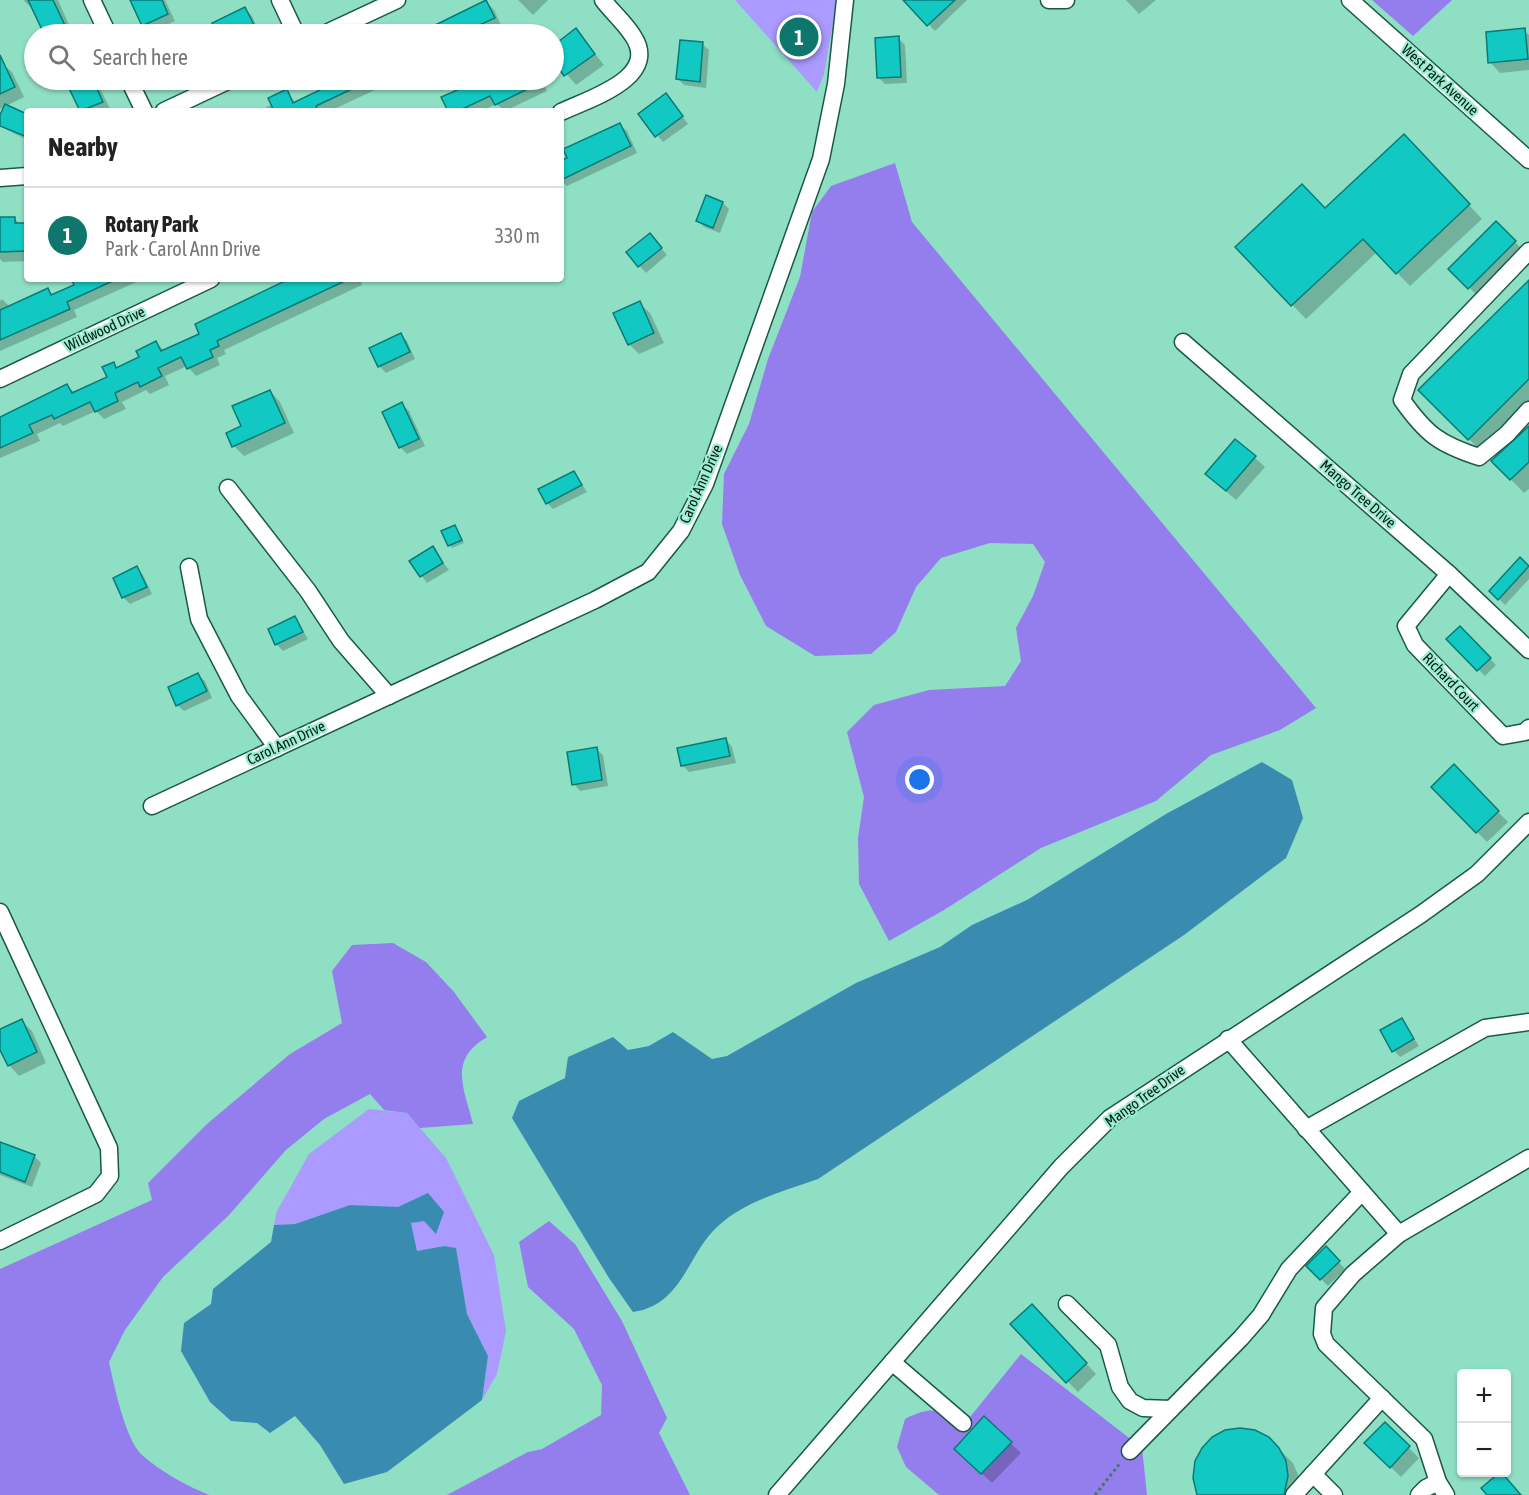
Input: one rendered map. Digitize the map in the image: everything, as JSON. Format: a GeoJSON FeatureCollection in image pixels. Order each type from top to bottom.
{"type":"FeatureCollection","features":[{"type":"Feature","properties":{"kind":"street"},"geometry":{"type":"LineString","coordinates":[[92,0],[103,24]]}},
{"type":"Feature","properties":{"kind":"street"},"geometry":{"type":"LineString","coordinates":[[280,0],[291,24]]}},
{"type":"Feature","properties":{"kind":"street"},"geometry":{"type":"LineString","coordinates":[[345,24],[397,0]]}},
{"type":"Feature","properties":{"kind":"street"},"geometry":{"type":"LineString","coordinates":[[564,111],[627,81],[637,66],[639,49],[634,37],[603,0]]}},
{"type":"Feature","properties":{"kind":"street","name":"Carol Ann Drive"},"geometry":{"type":"LineString","coordinates":[[152,806],[595,600],[648,572],[681,531],[705,484],[821,159],[836,84],[845,0]]}},
{"type":"Feature","properties":{"kind":"street"},"geometry":{"type":"LineString","coordinates":[[1049,0],[1066,0]]}},
{"type":"Feature","properties":{"kind":"street","name":"West Park Avenue"},"geometry":{"type":"LineString","coordinates":[[1350,0],[1529,160]]}},
{"type":"Feature","properties":{"kind":"street"},"geometry":{"type":"LineString","coordinates":[[134,90],[143,108]]}},
{"type":"Feature","properties":{"kind":"street"},"geometry":{"type":"LineString","coordinates":[[170,108],[209,90]]}},
{"type":"Feature","properties":{"kind":"street"},"geometry":{"type":"LineString","coordinates":[[0,178],[24,176]]}},
{"type":"Feature","properties":{"kind":"street"},"geometry":{"type":"LineString","coordinates":[[1529,251],[1411,374],[1402,400],[1420,425],[1448,447],[1479,457],[1507,434],[1529,410]]}},
{"type":"Feature","properties":{"kind":"street","name":"Wildwood Drive"},"geometry":{"type":"LineString","coordinates":[[0,380],[205,282]]}},
{"type":"Feature","properties":{"kind":"street","name":"Mango Tree Drive"},"geometry":{"type":"LineString","coordinates":[[1183,342],[1449,574],[1529,650]]}},
{"type":"Feature","properties":{"kind":"street"},"geometry":{"type":"LineString","coordinates":[[228,488],[308,591],[341,641],[389,696]]}},
{"type":"Feature","properties":{"kind":"street"},"geometry":{"type":"LineString","coordinates":[[189,567],[199,619],[239,696],[276,748]]}},
{"type":"Feature","properties":{"kind":"street","name":"Richard Court"},"geometry":{"type":"LineString","coordinates":[[1449,574],[1406,626],[1415,645],[1503,736],[1525,732],[1529,728]]}},
{"type":"Feature","properties":{"kind":"street","name":"Mango Tree Drive"},"geometry":{"type":"LineString","coordinates":[[777,1495],[1061,1167],[1110,1118],[1420,915],[1477,874],[1529,822]]}},
{"type":"Feature","properties":{"kind":"street"},"geometry":{"type":"LineString","coordinates":[[0,912],[109,1148],[110,1176],[96,1194],[0,1241]]}},
{"type":"Feature","properties":{"kind":"street"},"geometry":{"type":"LineString","coordinates":[[1306,1129],[1485,1028],[1529,1022]]}},
{"type":"Feature","properties":{"kind":"street"},"geometry":{"type":"LineString","coordinates":[[1228,1039],[1398,1234]]}},
{"type":"Feature","properties":{"kind":"street"},"geometry":{"type":"LineString","coordinates":[[1419,1495],[1426,1488],[1442,1488],[1424,1438],[1326,1344],[1322,1334],[1321,1320],[1331,1297],[1398,1234],[1529,1158]]}},
{"type":"Feature","properties":{"kind":"street"},"geometry":{"type":"LineString","coordinates":[[1130,1451],[1261,1315],[1289,1269],[1362,1192]]}},
{"type":"Feature","properties":{"kind":"street"},"geometry":{"type":"LineString","coordinates":[[1067,1304],[1108,1345],[1120,1387],[1130,1401],[1143,1408],[1172,1409]]}},
{"type":"Feature","properties":{"kind":"street"},"geometry":{"type":"LineString","coordinates":[[892,1362],[963,1423]]}},
{"type":"Feature","properties":{"kind":"street"},"geometry":{"type":"LineString","coordinates":[[1294,1495],[1382,1398]]}},
{"type":"Feature","properties":{"kind":"street"},"geometry":{"type":"LineString","coordinates":[[1313,1474],[1334,1495]]}},
{"type":"Feature","properties":{"kind":"path"},"geometry":{"type":"LineString","coordinates":[[1095,1495],[1130,1451]]}},
{"type":"Feature","properties":{"kind":"shaded area"},"geometry":{"type":"Polygon","coordinates":[[[735,0],[837,0],[824,74],[817,92],[735,0]]]}},
{"type":"Feature","properties":{"kind":"shaded area"},"geometry":{"type":"Polygon","coordinates":[[[1372,0],[1452,0],[1413,36],[1372,0]]]}},
{"type":"Feature","properties":{"kind":"shaded area"},"geometry":{"type":"Polygon","coordinates":[[[895,163],[912,222],[1316,708],[1280,730],[1211,755],[1156,801],[1041,848],[944,910],[889,941],[859,884],[858,838],[864,797],[847,732],[874,705],[929,690],[1005,686],[1021,661],[1016,628],[1033,596],[1045,562],[1033,544],[990,543],[941,558],[916,587],[896,632],[871,654],[815,656],[766,626],[740,575],[722,524],[724,474],[749,424],[768,359],[800,277],[812,212],[831,186],[895,163]]]}},
{"type":"Feature","properties":{"kind":"shaded area"},"geometry":{"type":"Polygon","coordinates":[[[393,943],[426,962],[454,992],[487,1037],[467,1055],[463,1065],[463,1087],[473,1124],[420,1128],[407,1113],[384,1110],[370,1094],[324,1119],[286,1150],[229,1215],[163,1277],[125,1330],[109,1362],[121,1411],[130,1436],[141,1454],[183,1483],[209,1495],[0,1495],[0,1269],[152,1200],[148,1183],[207,1124],[290,1054],[342,1023],[332,971],[352,945],[393,943]]]}},
{"type":"Feature","properties":{"kind":"shaded area"},"geometry":{"type":"Polygon","coordinates":[[[369,1109],[407,1113],[446,1158],[494,1255],[506,1331],[497,1374],[482,1400],[488,1356],[467,1314],[456,1249],[443,1246],[417,1251],[411,1223],[444,1212],[350,1205],[295,1224],[274,1225],[277,1211],[309,1154],[369,1109]]]}},
{"type":"Feature","properties":{"kind":"shaded area"},"geometry":{"type":"Polygon","coordinates":[[[549,1221],[575,1244],[622,1321],[667,1418],[659,1433],[690,1495],[447,1495],[528,1452],[542,1449],[601,1415],[602,1385],[574,1329],[528,1287],[519,1242],[549,1221]]]}},
{"type":"Feature","properties":{"kind":"shaded area"},"geometry":{"type":"Polygon","coordinates":[[[1021,1354],[1142,1448],[1147,1495],[939,1495],[906,1467],[897,1447],[905,1419],[922,1412],[935,1411],[949,1414],[966,1422],[1021,1354]]]}},
{"type":"Feature","properties":{"kind":"water"},"geometry":{"type":"Polygon","coordinates":[[[1262,762],[1292,780],[1303,818],[1286,858],[1184,935],[818,1179],[753,1203],[729,1217],[707,1237],[683,1277],[663,1300],[633,1312],[609,1278],[512,1118],[519,1101],[565,1078],[568,1057],[613,1037],[628,1050],[649,1046],[673,1032],[712,1059],[727,1056],[856,983],[940,947],[972,925],[1027,900],[1166,814],[1262,762]]]}},
{"type":"Feature","properties":{"kind":"water"},"geometry":{"type":"Polygon","coordinates":[[[428,1193],[444,1212],[436,1234],[424,1221],[411,1223],[417,1251],[444,1246],[456,1248],[467,1314],[488,1356],[482,1400],[387,1472],[344,1484],[320,1445],[295,1416],[270,1433],[257,1423],[231,1421],[210,1402],[181,1351],[184,1323],[211,1304],[213,1289],[271,1242],[274,1225],[295,1224],[350,1205],[398,1207],[428,1193]]]}},
{"type":"Feature","properties":{"kind":"building"},"geometry":{"type":"Polygon","coordinates":[[[28,0],[53,0],[64,24],[39,24],[28,0]]]}},
{"type":"Feature","properties":{"kind":"building"},"geometry":{"type":"Polygon","coordinates":[[[130,0],[162,0],[168,14],[146,24],[141,24],[130,0]]]}},
{"type":"Feature","properties":{"kind":"building"},"geometry":{"type":"Polygon","coordinates":[[[486,0],[495,18],[482,24],[437,24],[486,0]]]}},
{"type":"Feature","properties":{"kind":"building"},"geometry":{"type":"Polygon","coordinates":[[[903,0],[955,0],[927,26],[903,0]]]}},
{"type":"Feature","properties":{"kind":"building"},"geometry":{"type":"Polygon","coordinates":[[[245,7],[254,24],[212,24],[245,7]]]}},
{"type":"Feature","properties":{"kind":"building"},"geometry":{"type":"Polygon","coordinates":[[[576,28],[595,54],[564,76],[564,37],[576,28]]]}},
{"type":"Feature","properties":{"kind":"building"},"geometry":{"type":"Polygon","coordinates":[[[1525,28],[1528,59],[1488,63],[1486,32],[1525,28]]]}},
{"type":"Feature","properties":{"kind":"building"},"geometry":{"type":"Polygon","coordinates":[[[899,36],[901,77],[877,78],[875,38],[899,36]]]}},
{"type":"Feature","properties":{"kind":"building"},"geometry":{"type":"Polygon","coordinates":[[[680,40],[703,42],[700,82],[676,79],[680,40]]]}},
{"type":"Feature","properties":{"kind":"building"},"geometry":{"type":"Polygon","coordinates":[[[0,55],[15,87],[0,94],[0,55]]]}},
{"type":"Feature","properties":{"kind":"building"},"geometry":{"type":"Polygon","coordinates":[[[70,90],[98,90],[103,102],[88,108],[79,108],[70,90]]]}},
{"type":"Feature","properties":{"kind":"building"},"geometry":{"type":"Polygon","coordinates":[[[287,90],[293,103],[320,90],[350,90],[316,106],[317,108],[273,108],[268,98],[287,90]]]}},
{"type":"Feature","properties":{"kind":"building"},"geometry":{"type":"Polygon","coordinates":[[[457,90],[526,90],[495,105],[490,96],[464,108],[446,108],[441,97],[457,90]]]}},
{"type":"Feature","properties":{"kind":"building"},"geometry":{"type":"Polygon","coordinates":[[[666,93],[683,116],[655,137],[638,114],[666,93]]]}},
{"type":"Feature","properties":{"kind":"building"},"geometry":{"type":"Polygon","coordinates":[[[5,104],[24,113],[24,136],[0,126],[0,115],[5,104]]]}},
{"type":"Feature","properties":{"kind":"building"},"geometry":{"type":"Polygon","coordinates":[[[620,123],[631,146],[564,179],[564,159],[567,158],[564,149],[620,123]]]}},
{"type":"Feature","properties":{"kind":"building"},"geometry":{"type":"Polygon","coordinates":[[[1404,134],[1470,204],[1396,274],[1363,239],[1291,306],[1235,247],[1302,184],[1325,208],[1404,134]]]}},
{"type":"Feature","properties":{"kind":"building"},"geometry":{"type":"Polygon","coordinates":[[[706,195],[723,202],[713,228],[696,221],[706,195]]]}},
{"type":"Feature","properties":{"kind":"building"},"geometry":{"type":"Polygon","coordinates":[[[0,217],[15,217],[15,223],[24,223],[24,251],[0,252],[0,217]]]}},
{"type":"Feature","properties":{"kind":"building"},"geometry":{"type":"Polygon","coordinates":[[[1496,221],[1516,241],[1468,289],[1448,269],[1496,221]]]}},
{"type":"Feature","properties":{"kind":"building"},"geometry":{"type":"Polygon","coordinates":[[[650,233],[662,248],[638,267],[626,252],[650,233]]]}},
{"type":"Feature","properties":{"kind":"building"},"geometry":{"type":"Polygon","coordinates":[[[1529,280],[1529,379],[1468,440],[1418,390],[1529,280]]]}},
{"type":"Feature","properties":{"kind":"building"},"geometry":{"type":"Polygon","coordinates":[[[72,282],[110,282],[67,302],[70,309],[0,340],[0,310],[48,288],[51,295],[74,285],[72,282]]]}},
{"type":"Feature","properties":{"kind":"building"},"geometry":{"type":"Polygon","coordinates":[[[283,282],[343,282],[217,341],[219,346],[210,350],[213,357],[187,369],[181,357],[158,368],[162,376],[140,387],[138,382],[115,393],[118,401],[95,412],[90,402],[54,419],[52,415],[29,425],[33,433],[0,448],[0,417],[67,384],[72,393],[107,377],[102,367],[114,362],[116,368],[139,357],[136,351],[156,341],[161,351],[199,334],[195,324],[283,282]]]}},
{"type":"Feature","properties":{"kind":"building"},"geometry":{"type":"Polygon","coordinates":[[[640,301],[654,333],[628,345],[613,313],[640,301]]]}},
{"type":"Feature","properties":{"kind":"building"},"geometry":{"type":"Polygon","coordinates":[[[401,333],[410,352],[378,367],[369,348],[401,333]]]}},
{"type":"Feature","properties":{"kind":"building"},"geometry":{"type":"Polygon","coordinates":[[[270,390],[285,423],[232,447],[226,433],[241,426],[232,406],[270,390]]]}},
{"type":"Feature","properties":{"kind":"building"},"geometry":{"type":"Polygon","coordinates":[[[402,402],[419,439],[399,448],[382,412],[402,402]]]}},
{"type":"Feature","properties":{"kind":"building"},"geometry":{"type":"Polygon","coordinates":[[[1529,426],[1529,462],[1510,480],[1491,461],[1529,426]]]}},
{"type":"Feature","properties":{"kind":"building"},"geometry":{"type":"Polygon","coordinates":[[[1235,439],[1256,456],[1226,491],[1205,474],[1235,439]]]}},
{"type":"Feature","properties":{"kind":"building"},"geometry":{"type":"Polygon","coordinates":[[[574,471],[582,485],[546,504],[538,489],[574,471]]]}},
{"type":"Feature","properties":{"kind":"building"},"geometry":{"type":"Polygon","coordinates":[[[455,525],[462,540],[448,546],[441,531],[455,525]]]}},
{"type":"Feature","properties":{"kind":"building"},"geometry":{"type":"Polygon","coordinates":[[[433,546],[443,563],[420,577],[409,561],[433,546]]]}},
{"type":"Feature","properties":{"kind":"building"},"geometry":{"type":"Polygon","coordinates":[[[1520,557],[1529,566],[1498,600],[1489,591],[1520,557]]]}},
{"type":"Feature","properties":{"kind":"building"},"geometry":{"type":"Polygon","coordinates":[[[137,566],[147,587],[122,598],[113,578],[137,566]]]}},
{"type":"Feature","properties":{"kind":"building"},"geometry":{"type":"Polygon","coordinates":[[[295,616],[303,632],[275,645],[268,629],[295,616]]]}},
{"type":"Feature","properties":{"kind":"building"},"geometry":{"type":"Polygon","coordinates":[[[1460,626],[1491,658],[1477,671],[1446,639],[1460,626]]]}},
{"type":"Feature","properties":{"kind":"building"},"geometry":{"type":"Polygon","coordinates":[[[198,673],[207,691],[176,706],[168,687],[198,673]]]}},
{"type":"Feature","properties":{"kind":"building"},"geometry":{"type":"Polygon","coordinates":[[[726,738],[730,756],[681,766],[677,748],[726,738]]]}},
{"type":"Feature","properties":{"kind":"building"},"geometry":{"type":"Polygon","coordinates":[[[597,747],[602,780],[572,785],[567,752],[597,747]]]}},
{"type":"Feature","properties":{"kind":"building"},"geometry":{"type":"Polygon","coordinates":[[[1454,764],[1499,811],[1476,833],[1431,787],[1454,764]]]}},
{"type":"Feature","properties":{"kind":"building"},"geometry":{"type":"Polygon","coordinates":[[[1402,1018],[1414,1039],[1392,1052],[1380,1030],[1402,1018]]]}},
{"type":"Feature","properties":{"kind":"building"},"geometry":{"type":"Polygon","coordinates":[[[22,1019],[37,1052],[8,1066],[0,1050],[0,1029],[22,1019]]]}},
{"type":"Feature","properties":{"kind":"building"},"geometry":{"type":"Polygon","coordinates":[[[0,1142],[35,1155],[25,1182],[0,1172],[0,1142]]]}},
{"type":"Feature","properties":{"kind":"building"},"geometry":{"type":"Polygon","coordinates":[[[1326,1246],[1340,1261],[1320,1280],[1306,1266],[1326,1246]]]}},
{"type":"Feature","properties":{"kind":"building"},"geometry":{"type":"Polygon","coordinates":[[[1032,1304],[1087,1363],[1066,1383],[1010,1324],[1032,1304]]]}},
{"type":"Feature","properties":{"kind":"building"},"geometry":{"type":"Polygon","coordinates":[[[984,1416],[1012,1442],[981,1474],[954,1449],[984,1416]]]}},
{"type":"Feature","properties":{"kind":"building"},"geometry":{"type":"Polygon","coordinates":[[[1385,1422],[1410,1446],[1390,1468],[1364,1443],[1385,1422]]]}},
{"type":"Feature","properties":{"kind":"building"},"geometry":{"type":"Polygon","coordinates":[[[1240,1428],[1255,1430],[1269,1437],[1279,1448],[1286,1461],[1288,1476],[1284,1495],[1197,1495],[1193,1478],[1195,1461],[1202,1448],[1212,1437],[1225,1430],[1240,1428]]]}},
{"type":"Feature","properties":{"kind":"building"},"geometry":{"type":"Polygon","coordinates":[[[1494,1477],[1505,1477],[1521,1495],[1487,1495],[1481,1488],[1494,1477]]]}},
{"type":"Feature","properties":{"kind":"place","name":"Rotary Park"},"geometry":{"type":"Point","coordinates":[799,37]}}]}
